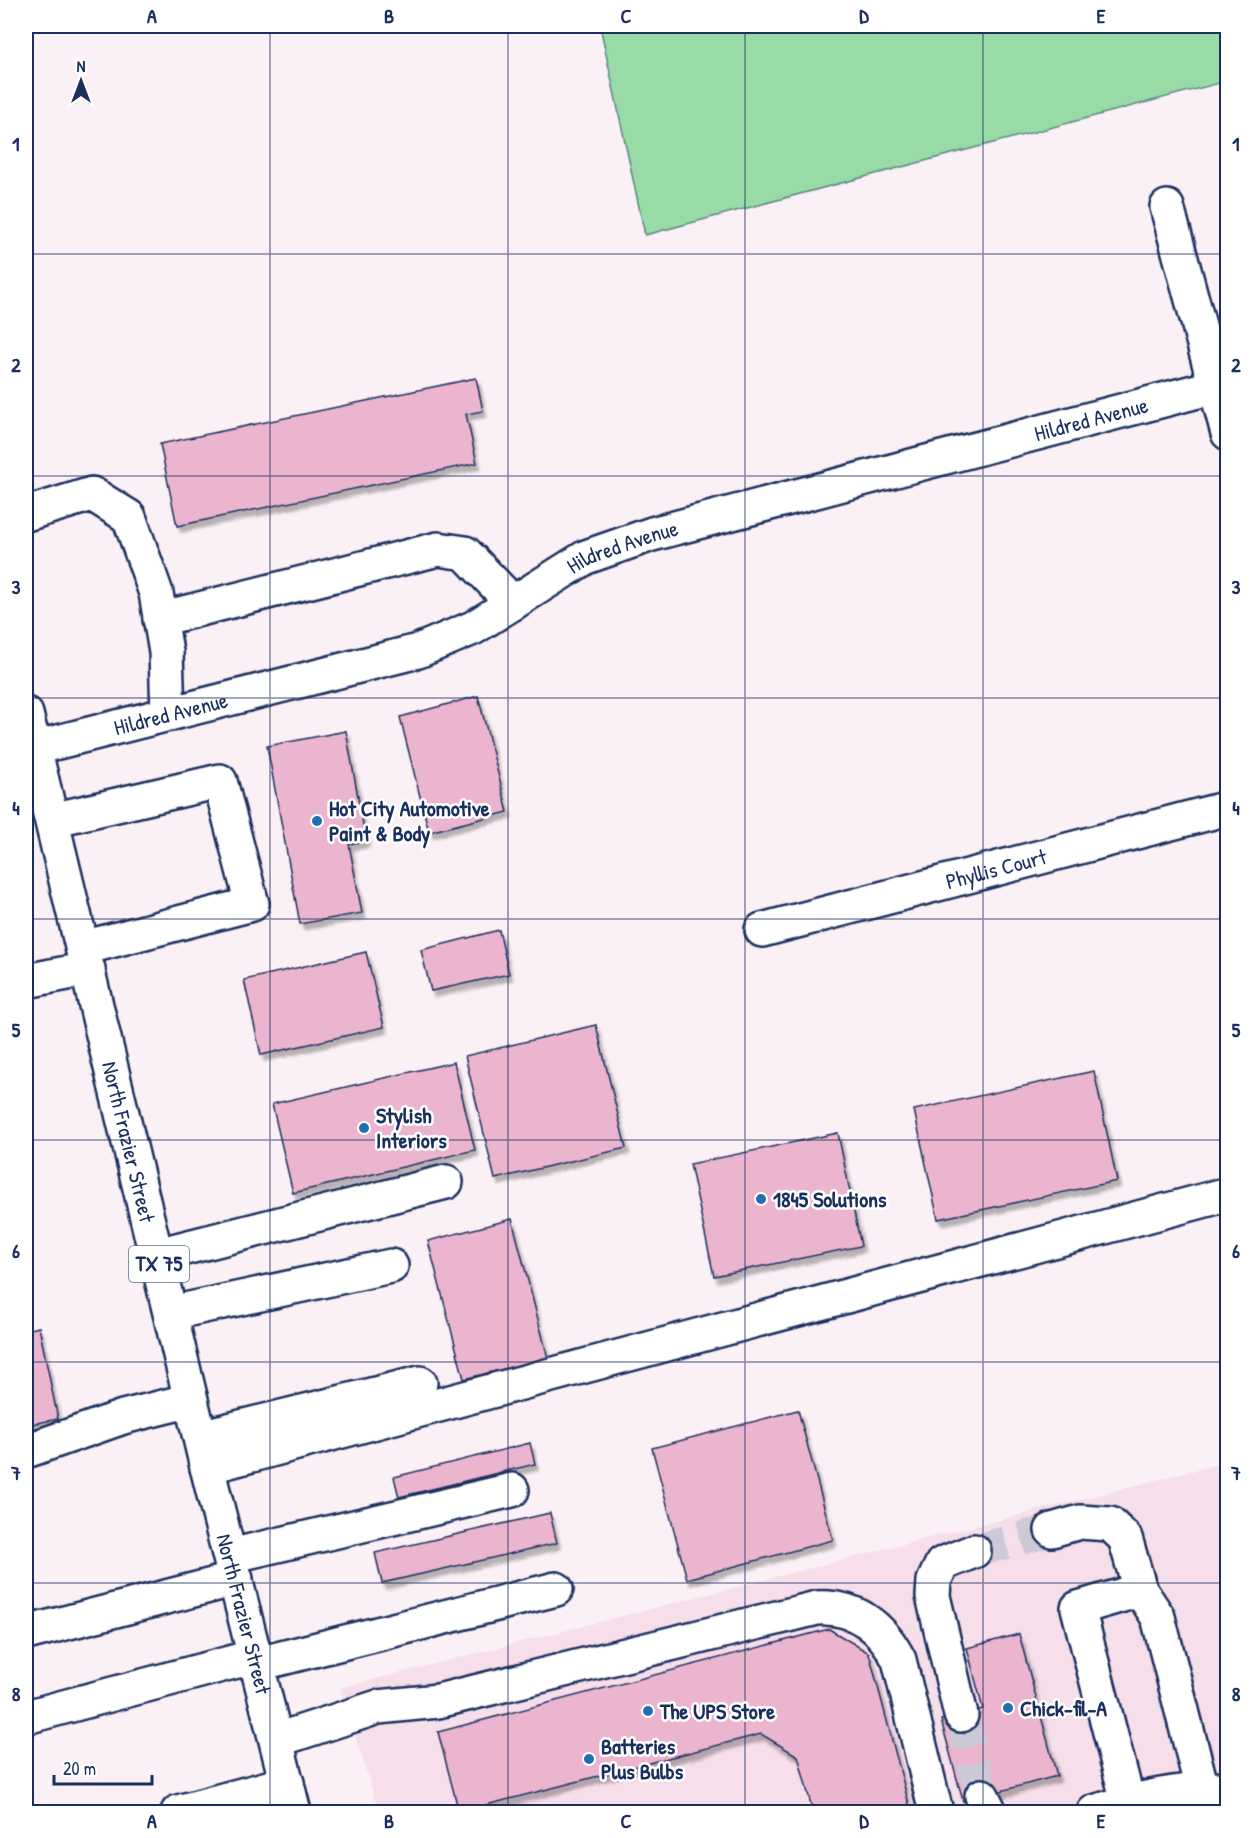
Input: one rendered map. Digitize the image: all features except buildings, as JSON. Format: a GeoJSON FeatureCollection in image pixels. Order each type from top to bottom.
{"type":"FeatureCollection","features":[{"type":"Feature","properties":{"kind":"street"},"geometry":{"type":"LineString","coordinates":[[1167,207],[1222,385],[1227,433]]}},
{"type":"Feature","properties":{"kind":"street","name":"Hildred Avenue"},"geometry":{"type":"LineString","coordinates":[[34,748],[418,651],[473,628],[586,557],[652,534],[1222,385]]}},
{"type":"Feature","properties":{"kind":"street"},"geometry":{"type":"LineString","coordinates":[[26,514],[92,494],[129,517],[156,593],[166,652],[168,714]]}},
{"type":"Feature","properties":{"kind":"street"},"geometry":{"type":"LineString","coordinates":[[160,618],[438,549],[465,553],[513,603]]}},
{"type":"Feature","properties":{"kind":"street","name":"North Frazier Street"},"geometry":{"type":"LineString","coordinates":[[26,714],[203,1452],[291,1798]]}},
{"type":"Feature","properties":{"kind":"street"},"geometry":{"type":"LineString","coordinates":[[26,981],[85,958],[252,904],[220,781],[51,820]]}},
{"type":"Feature","properties":{"kind":"street","name":"Phyllis Court"},"geometry":{"type":"LineString","coordinates":[[762,930],[1227,808]]}},
{"type":"Feature","properties":{"kind":"street"},"geometry":{"type":"LineString","coordinates":[[157,1255],[446,1182]]}},
{"type":"Feature","properties":{"kind":"street"},"geometry":{"type":"LineString","coordinates":[[203,1452],[1227,1194]]}},
{"type":"Feature","properties":{"kind":"street"},"geometry":{"type":"LineString","coordinates":[[171,1313],[391,1266]]}},
{"type":"Feature","properties":{"kind":"street"},"geometry":{"type":"LineString","coordinates":[[203,1452],[420,1383]]}},
{"type":"Feature","properties":{"kind":"street"},"geometry":{"type":"LineString","coordinates":[[26,1450],[123,1417],[191,1400]]}},
{"type":"Feature","properties":{"kind":"street"},"geometry":{"type":"LineString","coordinates":[[26,1633],[233,1567],[512,1490]]}},
{"type":"Feature","properties":{"kind":"street"},"geometry":{"type":"LineString","coordinates":[[1052,1530],[1080,1522],[1110,1524],[1125,1538],[1137,1576],[1158,1617],[1215,1789],[1128,1802],[1094,1812]]}},
{"type":"Feature","properties":{"kind":"street"},"geometry":{"type":"LineString","coordinates":[[961,1715],[933,1596],[934,1581],[942,1564],[974,1551]]}},
{"type":"Feature","properties":{"kind":"street"},"geometry":{"type":"LineString","coordinates":[[1128,1802],[1078,1608],[1137,1576]]}},
{"type":"Feature","properties":{"kind":"street"},"geometry":{"type":"LineString","coordinates":[[26,1717],[556,1589]]}},
{"type":"Feature","properties":{"kind":"street"},"geometry":{"type":"LineString","coordinates":[[277,1740],[378,1707],[438,1701],[817,1608],[830,1607],[858,1615],[877,1628],[891,1643],[899,1660],[936,1812]]}},
{"type":"Feature","properties":{"kind":"street"},"geometry":{"type":"LineString","coordinates":[[178,1812],[291,1798]]}},
{"type":"Feature","properties":{"kind":"shaded area"},"geometry":{"type":"Polygon","coordinates":[[[1227,1462],[1227,1812],[379,1812],[340,1688],[1227,1462]]]}},
{"type":"Feature","properties":{"kind":"green space"},"geometry":{"type":"Polygon","coordinates":[[[600,26],[1227,26],[1227,81],[645,235],[600,26]]]}},
{"type":"Feature","properties":{"kind":"tunnel"},"geometry":{"type":"LineString","coordinates":[[974,1551],[1052,1530]]}},
{"type":"Feature","properties":{"kind":"tunnel"},"geometry":{"type":"LineString","coordinates":[[961,1715],[982,1796]]}},
{"type":"Feature","properties":{"kind":"place","name":"Hot City Automotive Paint & Body"},"geometry":{"type":"Point","coordinates":[317,821]}},
{"type":"Feature","properties":{"kind":"place","name":"Stylish Interiors"},"geometry":{"type":"Point","coordinates":[364,1128]}},
{"type":"Feature","properties":{"kind":"place","name":"1845 Solutions"},"geometry":{"type":"Point","coordinates":[761,1199]}},
{"type":"Feature","properties":{"kind":"place","name":"Chick-fil-A"},"geometry":{"type":"Point","coordinates":[1008,1708]}},
{"type":"Feature","properties":{"kind":"place","name":"The UPS Store"},"geometry":{"type":"Point","coordinates":[648,1711]}},
{"type":"Feature","properties":{"kind":"place","name":"Batteries Plus Bulbs"},"geometry":{"type":"Point","coordinates":[589,1759]}}]}
